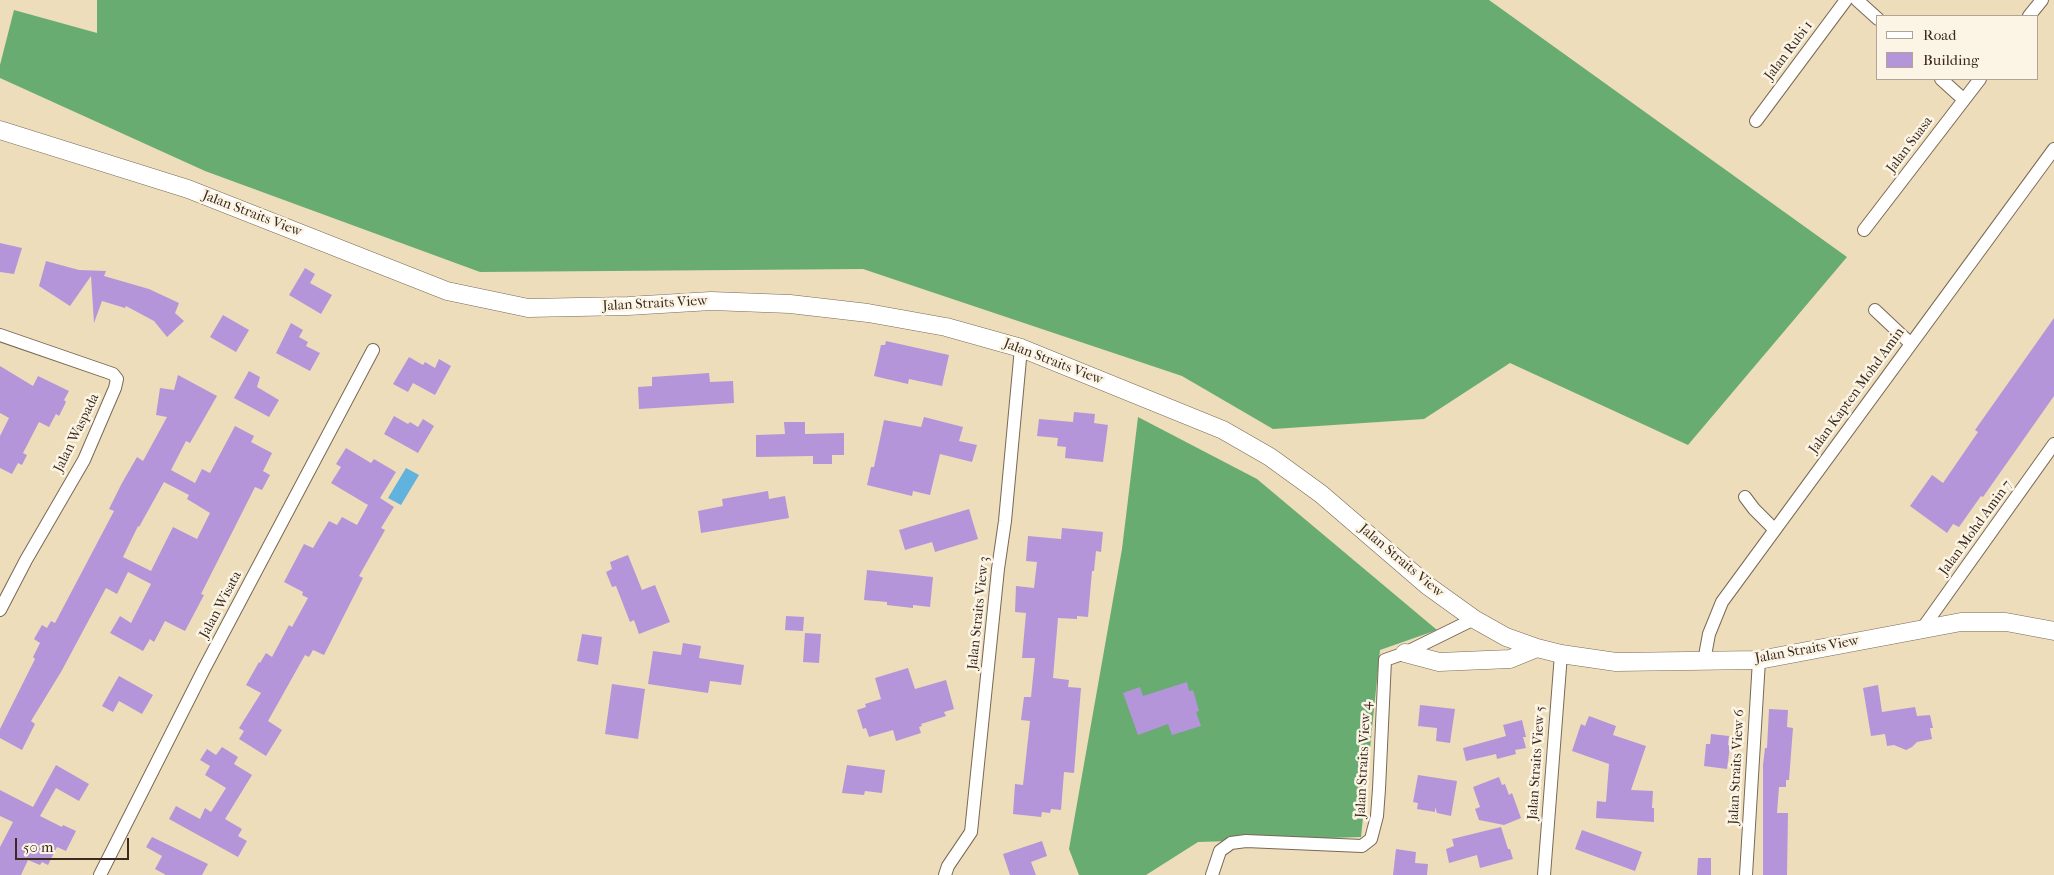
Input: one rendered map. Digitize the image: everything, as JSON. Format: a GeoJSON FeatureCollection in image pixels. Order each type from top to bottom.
{"type":"FeatureCollection","features":[{"type":"Feature","properties":{"kind":"street","name":"Jalan Rubi 1"},"geometry":{"type":"LineString","coordinates":[[1756,121],[1846,0]]}},
{"type":"Feature","properties":{"kind":"street"},"geometry":{"type":"LineString","coordinates":[[1858,0],[1876,17]]}},
{"type":"Feature","properties":{"kind":"street"},"geometry":{"type":"LineString","coordinates":[[2030,15],[2042,0]]}},
{"type":"Feature","properties":{"kind":"street"},"geometry":{"type":"LineString","coordinates":[[1942,80],[1963,99]]}},
{"type":"Feature","properties":{"kind":"street","name":"Jalan Suasa"},"geometry":{"type":"LineString","coordinates":[[1864,230],[1979,80]]}},
{"type":"Feature","properties":{"kind":"street","name":"Jalan Straits View"},"geometry":{"type":"LineString","coordinates":[[0,130],[188,189],[447,291],[528,308],[628,306],[711,301],[790,304],[868,313],[946,327],[1021,348],[1223,430],[1270,457],[1321,494],[1428,586],[1474,619],[1506,637],[1561,654],[1616,662],[1758,660],[1961,622],[2006,622],[2054,631]]}},
{"type":"Feature","properties":{"kind":"street","name":"Jalan Kapten Mohd Amin"},"geometry":{"type":"LineString","coordinates":[[1704,661],[1709,634],[1722,602],[2054,149]]}},
{"type":"Feature","properties":{"kind":"street"},"geometry":{"type":"LineString","coordinates":[[1876,310],[1910,343]]}},
{"type":"Feature","properties":{"kind":"street","name":"Jalan Waspada"},"geometry":{"type":"LineString","coordinates":[[0,335],[113,374],[117,382],[84,460],[26,560],[0,610]]}},
{"type":"Feature","properties":{"kind":"street","name":"Jalan Straits View 3"},"geometry":{"type":"LineString","coordinates":[[945,875],[948,866],[971,832],[972,826],[998,569],[1005,521],[1021,348]]}},
{"type":"Feature","properties":{"kind":"street","name":"Jalan Wisata"},"geometry":{"type":"LineString","coordinates":[[100,875],[204,669],[373,350]]}},
{"type":"Feature","properties":{"kind":"street","name":"Jalan Mohd Amin 7"},"geometry":{"type":"LineString","coordinates":[[1922,629],[2054,444]]}},
{"type":"Feature","properties":{"kind":"street"},"geometry":{"type":"LineString","coordinates":[[1745,497],[1754,510],[1775,530]]}},
{"type":"Feature","properties":{"kind":"street","name":"Jalan Straits View 4"},"geometry":{"type":"LineString","coordinates":[[1212,875],[1220,851],[1231,843],[1246,841],[1362,846],[1370,839],[1377,816],[1384,660],[1474,619]]}},
{"type":"Feature","properties":{"kind":"street"},"geometry":{"type":"LineString","coordinates":[[1405,652],[1439,662],[1510,659],[1537,648]]}},
{"type":"Feature","properties":{"kind":"street","name":"Jalan Straits View 5"},"geometry":{"type":"LineString","coordinates":[[1544,875],[1561,654]]}},
{"type":"Feature","properties":{"kind":"street","name":"Jalan Straits View 6"},"geometry":{"type":"LineString","coordinates":[[1746,875],[1758,660]]}},
{"type":"Feature","properties":{"kind":"green space"},"geometry":{"type":"Polygon","coordinates":[[[97,0],[1489,0],[1847,257],[1688,445],[1510,363],[1424,419],[1273,429],[1182,376],[863,269],[480,272],[205,171],[0,78],[0,65],[14,10],[97,33],[97,0]]]}},
{"type":"Feature","properties":{"kind":"green space"},"geometry":{"type":"Polygon","coordinates":[[[1138,417],[1257,479],[1437,630],[1380,650],[1361,837],[1198,842],[1146,875],[1079,875],[1069,849],[1122,549],[1138,417]]]}},
{"type":"Feature","properties":{"kind":"water"},"geometry":{"type":"Polygon","coordinates":[[[406,468],[419,475],[401,505],[388,498],[406,468]]]}},
{"type":"Feature","properties":{"kind":"building"},"geometry":{"type":"Polygon","coordinates":[[[0,243],[22,248],[14,274],[0,272],[0,243]]]}},
{"type":"Feature","properties":{"kind":"building"},"geometry":{"type":"Polygon","coordinates":[[[46,261],[79,270],[106,271],[104,276],[149,289],[179,303],[175,313],[184,321],[167,337],[154,321],[126,306],[125,308],[102,301],[94,323],[91,276],[70,306],[39,286],[46,261]]]}},
{"type":"Feature","properties":{"kind":"building"},"geometry":{"type":"Polygon","coordinates":[[[305,268],[315,274],[310,283],[332,295],[321,314],[289,295],[305,268]]]}},
{"type":"Feature","properties":{"kind":"building"},"geometry":{"type":"Polygon","coordinates":[[[223,315],[249,330],[236,352],[210,337],[223,315]]]}},
{"type":"Feature","properties":{"kind":"building"},"geometry":{"type":"Polygon","coordinates":[[[2054,318],[2054,396],[1983,497],[1981,496],[1959,527],[1953,524],[1947,533],[1910,506],[1932,475],[1943,483],[1978,432],[1975,430],[2054,318]]]}},
{"type":"Feature","properties":{"kind":"building"},"geometry":{"type":"Polygon","coordinates":[[[291,323],[303,330],[299,337],[308,342],[306,346],[320,353],[310,371],[276,353],[291,323]]]}},
{"type":"Feature","properties":{"kind":"building"},"geometry":{"type":"Polygon","coordinates":[[[886,341],[949,355],[942,386],[909,379],[908,384],[874,376],[881,345],[885,345],[886,341]]]}},
{"type":"Feature","properties":{"kind":"building"},"geometry":{"type":"Polygon","coordinates":[[[409,357],[423,365],[425,362],[435,368],[439,359],[451,366],[435,395],[413,383],[408,392],[393,384],[409,357]]]}},
{"type":"Feature","properties":{"kind":"building"},"geometry":{"type":"Polygon","coordinates":[[[0,366],[33,386],[38,376],[69,391],[59,416],[56,414],[49,427],[39,422],[23,453],[27,455],[22,465],[18,463],[12,474],[0,468],[0,436],[9,418],[0,413],[0,366]]]}},
{"type":"Feature","properties":{"kind":"building"},"geometry":{"type":"Polygon","coordinates":[[[249,371],[260,377],[257,387],[279,400],[269,417],[234,398],[249,371]]]}},
{"type":"Feature","properties":{"kind":"building"},"geometry":{"type":"Polygon","coordinates":[[[709,373],[710,382],[733,381],[734,403],[639,409],[638,387],[652,386],[652,377],[709,373]]]}},
{"type":"Feature","properties":{"kind":"building"},"geometry":{"type":"Polygon","coordinates":[[[178,375],[217,396],[190,443],[186,441],[171,470],[195,483],[202,469],[210,473],[235,426],[254,436],[251,442],[272,453],[263,471],[270,475],[262,490],[255,487],[201,594],[204,595],[185,631],[165,621],[154,642],[150,639],[143,651],[110,633],[120,616],[131,623],[151,584],[128,572],[117,594],[106,588],[61,672],[31,721],[35,724],[22,750],[0,738],[0,729],[35,659],[33,657],[40,643],[34,639],[42,625],[47,628],[51,621],[55,623],[114,511],[109,509],[122,483],[137,457],[143,461],[167,417],[156,415],[160,388],[174,390],[178,375]],[[164,482],[138,526],[123,557],[151,571],[173,527],[197,539],[210,513],[187,499],[189,495],[164,482]]]}},
{"type":"Feature","properties":{"kind":"building"},"geometry":{"type":"Polygon","coordinates":[[[1074,412],[1095,414],[1094,423],[1108,425],[1103,462],[1065,458],[1066,447],[1057,446],[1058,438],[1037,436],[1039,419],[1073,422],[1074,412]]]}},
{"type":"Feature","properties":{"kind":"building"},"geometry":{"type":"Polygon","coordinates":[[[394,416],[418,427],[423,419],[434,426],[418,453],[384,434],[394,416]]]}},
{"type":"Feature","properties":{"kind":"building"},"geometry":{"type":"Polygon","coordinates":[[[924,417],[963,427],[959,441],[977,445],[972,462],[940,454],[930,495],[913,491],[912,496],[867,485],[871,467],[874,467],[884,420],[921,427],[924,417]]]}},
{"type":"Feature","properties":{"kind":"building"},"geometry":{"type":"Polygon","coordinates":[[[784,422],[805,422],[805,434],[844,433],[844,455],[832,455],[832,464],[813,464],[813,456],[756,457],[756,435],[785,434],[784,422]]]}},
{"type":"Feature","properties":{"kind":"building"},"geometry":{"type":"Polygon","coordinates":[[[346,448],[371,463],[374,459],[396,472],[380,498],[394,507],[381,528],[385,530],[359,576],[363,578],[324,655],[313,650],[309,657],[305,655],[268,721],[282,730],[266,756],[239,739],[244,731],[239,728],[261,693],[246,685],[266,653],[272,657],[289,625],[292,627],[308,598],[302,595],[303,592],[284,582],[304,544],[313,548],[329,521],[337,525],[342,517],[357,525],[368,505],[331,483],[341,467],[336,464],[346,448]]]}},
{"type":"Feature","properties":{"kind":"building"},"geometry":{"type":"Polygon","coordinates":[[[768,491],[769,499],[785,496],[789,518],[701,533],[698,511],[723,506],[722,499],[768,491]]]}},
{"type":"Feature","properties":{"kind":"building"},"geometry":{"type":"Polygon","coordinates":[[[969,509],[978,539],[935,552],[932,542],[905,550],[899,530],[969,509]]]}},
{"type":"Feature","properties":{"kind":"building"},"geometry":{"type":"Polygon","coordinates":[[[1062,528],[1103,532],[1101,552],[1096,551],[1094,571],[1092,571],[1088,617],[1077,616],[1077,619],[1058,618],[1053,678],[1069,680],[1068,687],[1081,688],[1074,773],[1064,772],[1061,810],[1051,809],[1050,813],[1042,812],[1041,817],[1013,814],[1015,784],[1023,785],[1030,721],[1021,720],[1024,697],[1031,697],[1035,658],[1022,658],[1026,613],[1015,612],[1016,586],[1034,588],[1037,562],[1026,561],[1028,536],[1061,539],[1062,528]]]}},
{"type":"Feature","properties":{"kind":"building"},"geometry":{"type":"Polygon","coordinates":[[[628,555],[642,590],[655,585],[670,622],[639,634],[634,620],[630,622],[616,586],[612,587],[606,572],[612,569],[610,562],[628,555]]]}},
{"type":"Feature","properties":{"kind":"building"},"geometry":{"type":"Polygon","coordinates":[[[867,570],[933,577],[930,607],[913,605],[913,608],[887,605],[887,602],[864,600],[867,570]]]}},
{"type":"Feature","properties":{"kind":"building"},"geometry":{"type":"Polygon","coordinates":[[[786,616],[804,617],[803,631],[785,630],[786,616]]]}},
{"type":"Feature","properties":{"kind":"building"},"geometry":{"type":"Polygon","coordinates":[[[805,633],[821,634],[819,663],[803,662],[805,633]]]}},
{"type":"Feature","properties":{"kind":"building"},"geometry":{"type":"Polygon","coordinates":[[[582,634],[602,637],[598,665],[577,661],[582,634]]]}},
{"type":"Feature","properties":{"kind":"building"},"geometry":{"type":"Polygon","coordinates":[[[683,643],[701,646],[699,658],[744,665],[741,685],[710,681],[708,693],[648,684],[653,651],[681,655],[683,643]]]}},
{"type":"Feature","properties":{"kind":"building"},"geometry":{"type":"Polygon","coordinates":[[[908,668],[915,689],[946,680],[954,709],[944,712],[946,716],[921,724],[922,726],[919,727],[921,733],[896,741],[893,730],[869,737],[866,728],[863,729],[857,710],[866,707],[865,704],[881,699],[875,678],[908,668]]]}},
{"type":"Feature","properties":{"kind":"building"},"geometry":{"type":"Polygon","coordinates":[[[119,676],[153,695],[142,714],[119,701],[113,712],[102,706],[119,676]]]}},
{"type":"Feature","properties":{"kind":"building"},"geometry":{"type":"Polygon","coordinates":[[[1187,682],[1189,691],[1193,690],[1199,711],[1196,712],[1201,726],[1172,735],[1168,724],[1138,735],[1123,693],[1140,687],[1143,696],[1187,682]]]}},
{"type":"Feature","properties":{"kind":"building"},"geometry":{"type":"Polygon","coordinates":[[[612,684],[645,689],[638,739],[605,734],[612,684]]]}},
{"type":"Feature","properties":{"kind":"building"},"geometry":{"type":"Polygon","coordinates":[[[1878,685],[1882,712],[1915,707],[1917,716],[1930,715],[1933,728],[1930,728],[1932,739],[1917,742],[1906,750],[1894,745],[1887,746],[1885,734],[1871,736],[1863,688],[1878,685]]]}},
{"type":"Feature","properties":{"kind":"building"},"geometry":{"type":"Polygon","coordinates":[[[1420,705],[1455,709],[1450,743],[1436,741],[1437,728],[1418,726],[1420,705]]]}},
{"type":"Feature","properties":{"kind":"building"},"geometry":{"type":"Polygon","coordinates":[[[1769,709],[1788,710],[1787,727],[1793,728],[1789,780],[1786,780],[1786,787],[1779,787],[1777,813],[1788,813],[1787,875],[1763,875],[1763,765],[1765,748],[1767,748],[1769,709]]]}},
{"type":"Feature","properties":{"kind":"building"},"geometry":{"type":"Polygon","coordinates":[[[1589,716],[1616,726],[1613,735],[1646,746],[1631,790],[1653,791],[1652,808],[1654,808],[1654,822],[1596,818],[1597,801],[1606,802],[1609,764],[1572,751],[1581,724],[1585,726],[1589,716]]]}},
{"type":"Feature","properties":{"kind":"building"},"geometry":{"type":"Polygon","coordinates":[[[1522,720],[1526,737],[1523,737],[1526,748],[1515,750],[1516,754],[1497,759],[1496,754],[1466,761],[1463,748],[1506,736],[1503,725],[1522,720]]]}},
{"type":"Feature","properties":{"kind":"building"},"geometry":{"type":"Polygon","coordinates":[[[1711,734],[1729,736],[1728,745],[1730,746],[1727,769],[1704,766],[1706,744],[1710,744],[1711,734]]]}},
{"type":"Feature","properties":{"kind":"building"},"geometry":{"type":"Polygon","coordinates":[[[222,747],[238,757],[234,764],[252,775],[225,819],[242,829],[238,836],[247,841],[238,857],[169,819],[176,806],[200,819],[205,808],[211,812],[226,788],[205,775],[210,766],[200,760],[207,749],[216,755],[222,747]]]}},
{"type":"Feature","properties":{"kind":"building"},"geometry":{"type":"Polygon","coordinates":[[[56,765],[89,784],[79,801],[56,788],[40,816],[62,827],[63,825],[76,831],[66,851],[57,847],[48,865],[42,862],[40,865],[28,860],[21,875],[0,875],[0,847],[13,822],[0,816],[0,790],[33,807],[56,765]]]}},
{"type":"Feature","properties":{"kind":"building"},"geometry":{"type":"Polygon","coordinates":[[[847,765],[885,770],[882,793],[865,791],[864,795],[842,793],[847,765]]]}},
{"type":"Feature","properties":{"kind":"building"},"geometry":{"type":"Polygon","coordinates":[[[1418,775],[1457,781],[1451,816],[1437,813],[1435,807],[1435,812],[1417,809],[1418,803],[1413,802],[1418,775]]]}},
{"type":"Feature","properties":{"kind":"building"},"geometry":{"type":"Polygon","coordinates":[[[1499,777],[1502,785],[1505,784],[1509,795],[1512,793],[1521,818],[1504,825],[1479,820],[1475,809],[1480,807],[1473,787],[1499,777]]]}},
{"type":"Feature","properties":{"kind":"building"},"geometry":{"type":"Polygon","coordinates":[[[1501,827],[1513,859],[1480,868],[1477,855],[1449,863],[1446,849],[1454,846],[1452,839],[1501,827]]]}},
{"type":"Feature","properties":{"kind":"building"},"geometry":{"type":"Polygon","coordinates":[[[1582,830],[1642,852],[1635,871],[1575,849],[1582,830]]]}},
{"type":"Feature","properties":{"kind":"building"},"geometry":{"type":"Polygon","coordinates":[[[152,837],[208,864],[202,875],[166,875],[155,869],[162,856],[146,847],[152,837]]]}},
{"type":"Feature","properties":{"kind":"building"},"geometry":{"type":"Polygon","coordinates":[[[1042,841],[1047,856],[1031,862],[1036,875],[1010,875],[1003,854],[1042,841]]]}},
{"type":"Feature","properties":{"kind":"building"},"geometry":{"type":"Polygon","coordinates":[[[1396,849],[1416,852],[1415,863],[1428,864],[1427,875],[1393,875],[1396,849]]]}},
{"type":"Feature","properties":{"kind":"building"},"geometry":{"type":"Polygon","coordinates":[[[1698,858],[1711,858],[1711,875],[1697,875],[1698,858]]]}}]}
